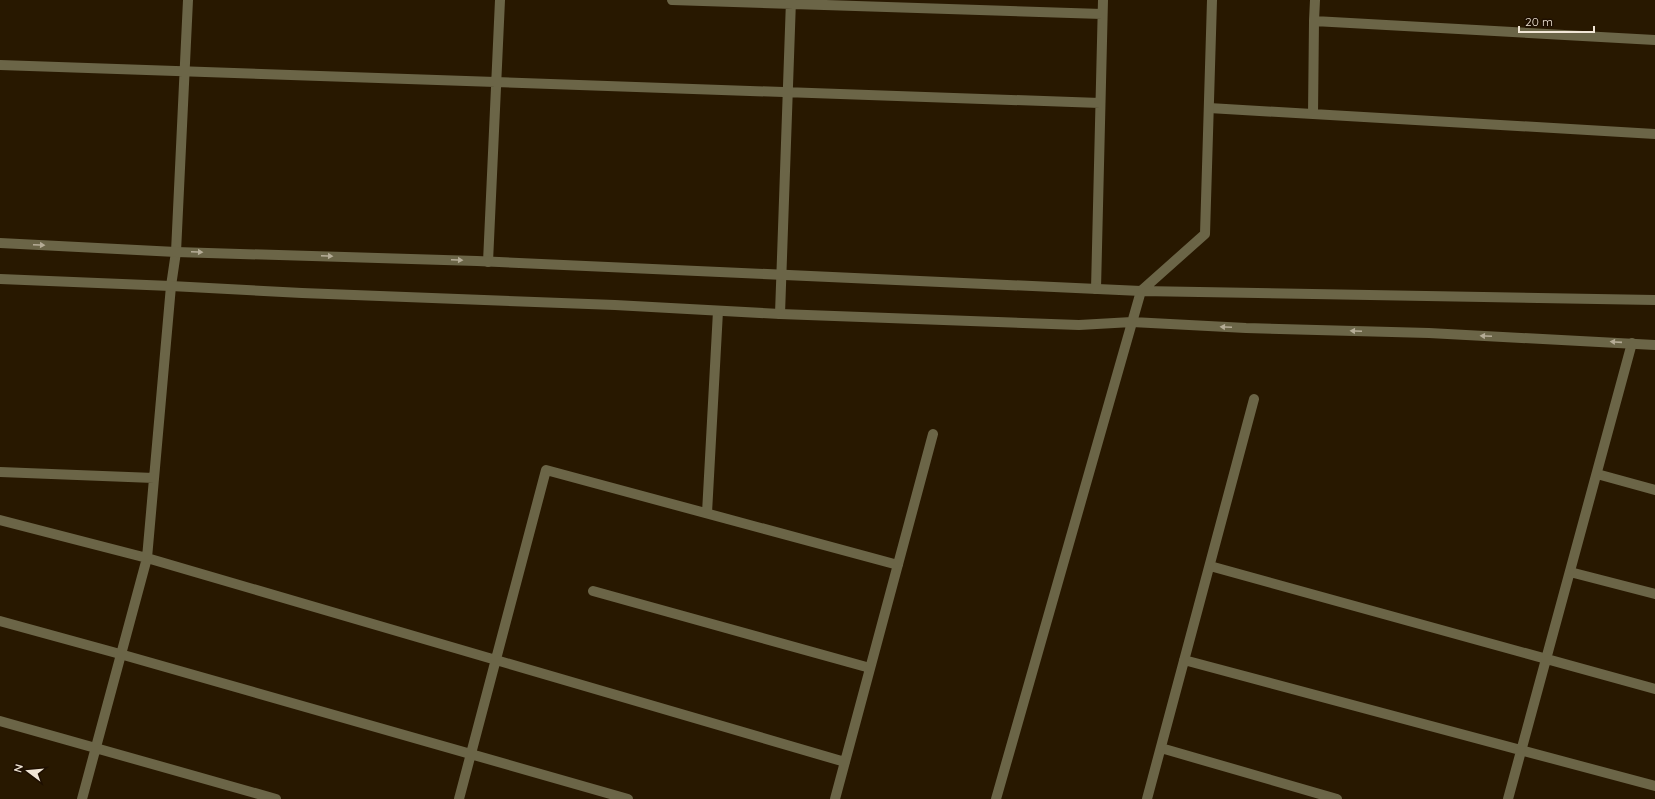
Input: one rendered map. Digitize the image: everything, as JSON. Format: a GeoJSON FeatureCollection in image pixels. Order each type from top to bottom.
{"type":"FeatureCollection","features":[{"type":"Feature","properties":{"kind":"street"},"geometry":{"type":"LineString","coordinates":[[82,799],[147,558],[171,286],[176,252],[188,0]]}},
{"type":"Feature","properties":{"kind":"street"},"geometry":{"type":"LineString","coordinates":[[488,262],[500,0]]}},
{"type":"Feature","properties":{"kind":"street"},"geometry":{"type":"LineString","coordinates":[[672,0],[791,2],[1102,14]]}},
{"type":"Feature","properties":{"kind":"street"},"geometry":{"type":"LineString","coordinates":[[1096,289],[1103,0]]}},
{"type":"Feature","properties":{"kind":"street"},"geometry":{"type":"LineString","coordinates":[[996,799],[1141,291],[1205,234],[1212,0]]}},
{"type":"Feature","properties":{"kind":"street"},"geometry":{"type":"LineString","coordinates":[[1313,114],[1315,0]]}},
{"type":"Feature","properties":{"kind":"street"},"geometry":{"type":"LineString","coordinates":[[780,314],[791,2]]}},
{"type":"Feature","properties":{"kind":"street"},"geometry":{"type":"LineString","coordinates":[[1314,21],[1655,40]]}},
{"type":"Feature","properties":{"kind":"street"},"geometry":{"type":"LineString","coordinates":[[0,65],[1100,102]]}},
{"type":"Feature","properties":{"kind":"street"},"geometry":{"type":"LineString","coordinates":[[1208,108],[1655,134]]}},
{"type":"Feature","properties":{"kind":"street"},"geometry":{"type":"LineString","coordinates":[[0,244],[176,252],[488,262],[1141,291],[1655,300]]}},
{"type":"Feature","properties":{"kind":"street"},"geometry":{"type":"LineString","coordinates":[[0,279],[780,314],[1079,325],[1132,322],[1246,328],[1437,334],[1655,345]]}},
{"type":"Feature","properties":{"kind":"street"},"geometry":{"type":"LineString","coordinates":[[707,514],[718,311]]}},
{"type":"Feature","properties":{"kind":"street"},"geometry":{"type":"LineString","coordinates":[[1508,799],[1632,343]]}},
{"type":"Feature","properties":{"kind":"street"},"geometry":{"type":"LineString","coordinates":[[1147,799],[1254,399]]}},
{"type":"Feature","properties":{"kind":"street"},"geometry":{"type":"LineString","coordinates":[[835,799],[933,434]]}},
{"type":"Feature","properties":{"kind":"street"},"geometry":{"type":"LineString","coordinates":[[459,799],[546,470],[898,565]]}},
{"type":"Feature","properties":{"kind":"street"},"geometry":{"type":"LineString","coordinates":[[0,472],[154,478]]}},
{"type":"Feature","properties":{"kind":"street"},"geometry":{"type":"LineString","coordinates":[[1597,474],[1655,490]]}},
{"type":"Feature","properties":{"kind":"street"},"geometry":{"type":"LineString","coordinates":[[0,520],[147,558],[845,762]]}},
{"type":"Feature","properties":{"kind":"street"},"geometry":{"type":"LineString","coordinates":[[1210,566],[1655,689]]}},
{"type":"Feature","properties":{"kind":"street"},"geometry":{"type":"LineString","coordinates":[[1570,572],[1655,594]]}},
{"type":"Feature","properties":{"kind":"street"},"geometry":{"type":"LineString","coordinates":[[593,591],[870,668]]}},
{"type":"Feature","properties":{"kind":"street"},"geometry":{"type":"LineString","coordinates":[[0,621],[628,799]]}},
{"type":"Feature","properties":{"kind":"street"},"geometry":{"type":"LineString","coordinates":[[1184,660],[1655,786]]}},
{"type":"Feature","properties":{"kind":"street"},"geometry":{"type":"LineString","coordinates":[[0,721],[276,799]]}},
{"type":"Feature","properties":{"kind":"street"},"geometry":{"type":"LineString","coordinates":[[1161,748],[1337,799]]}}]}
